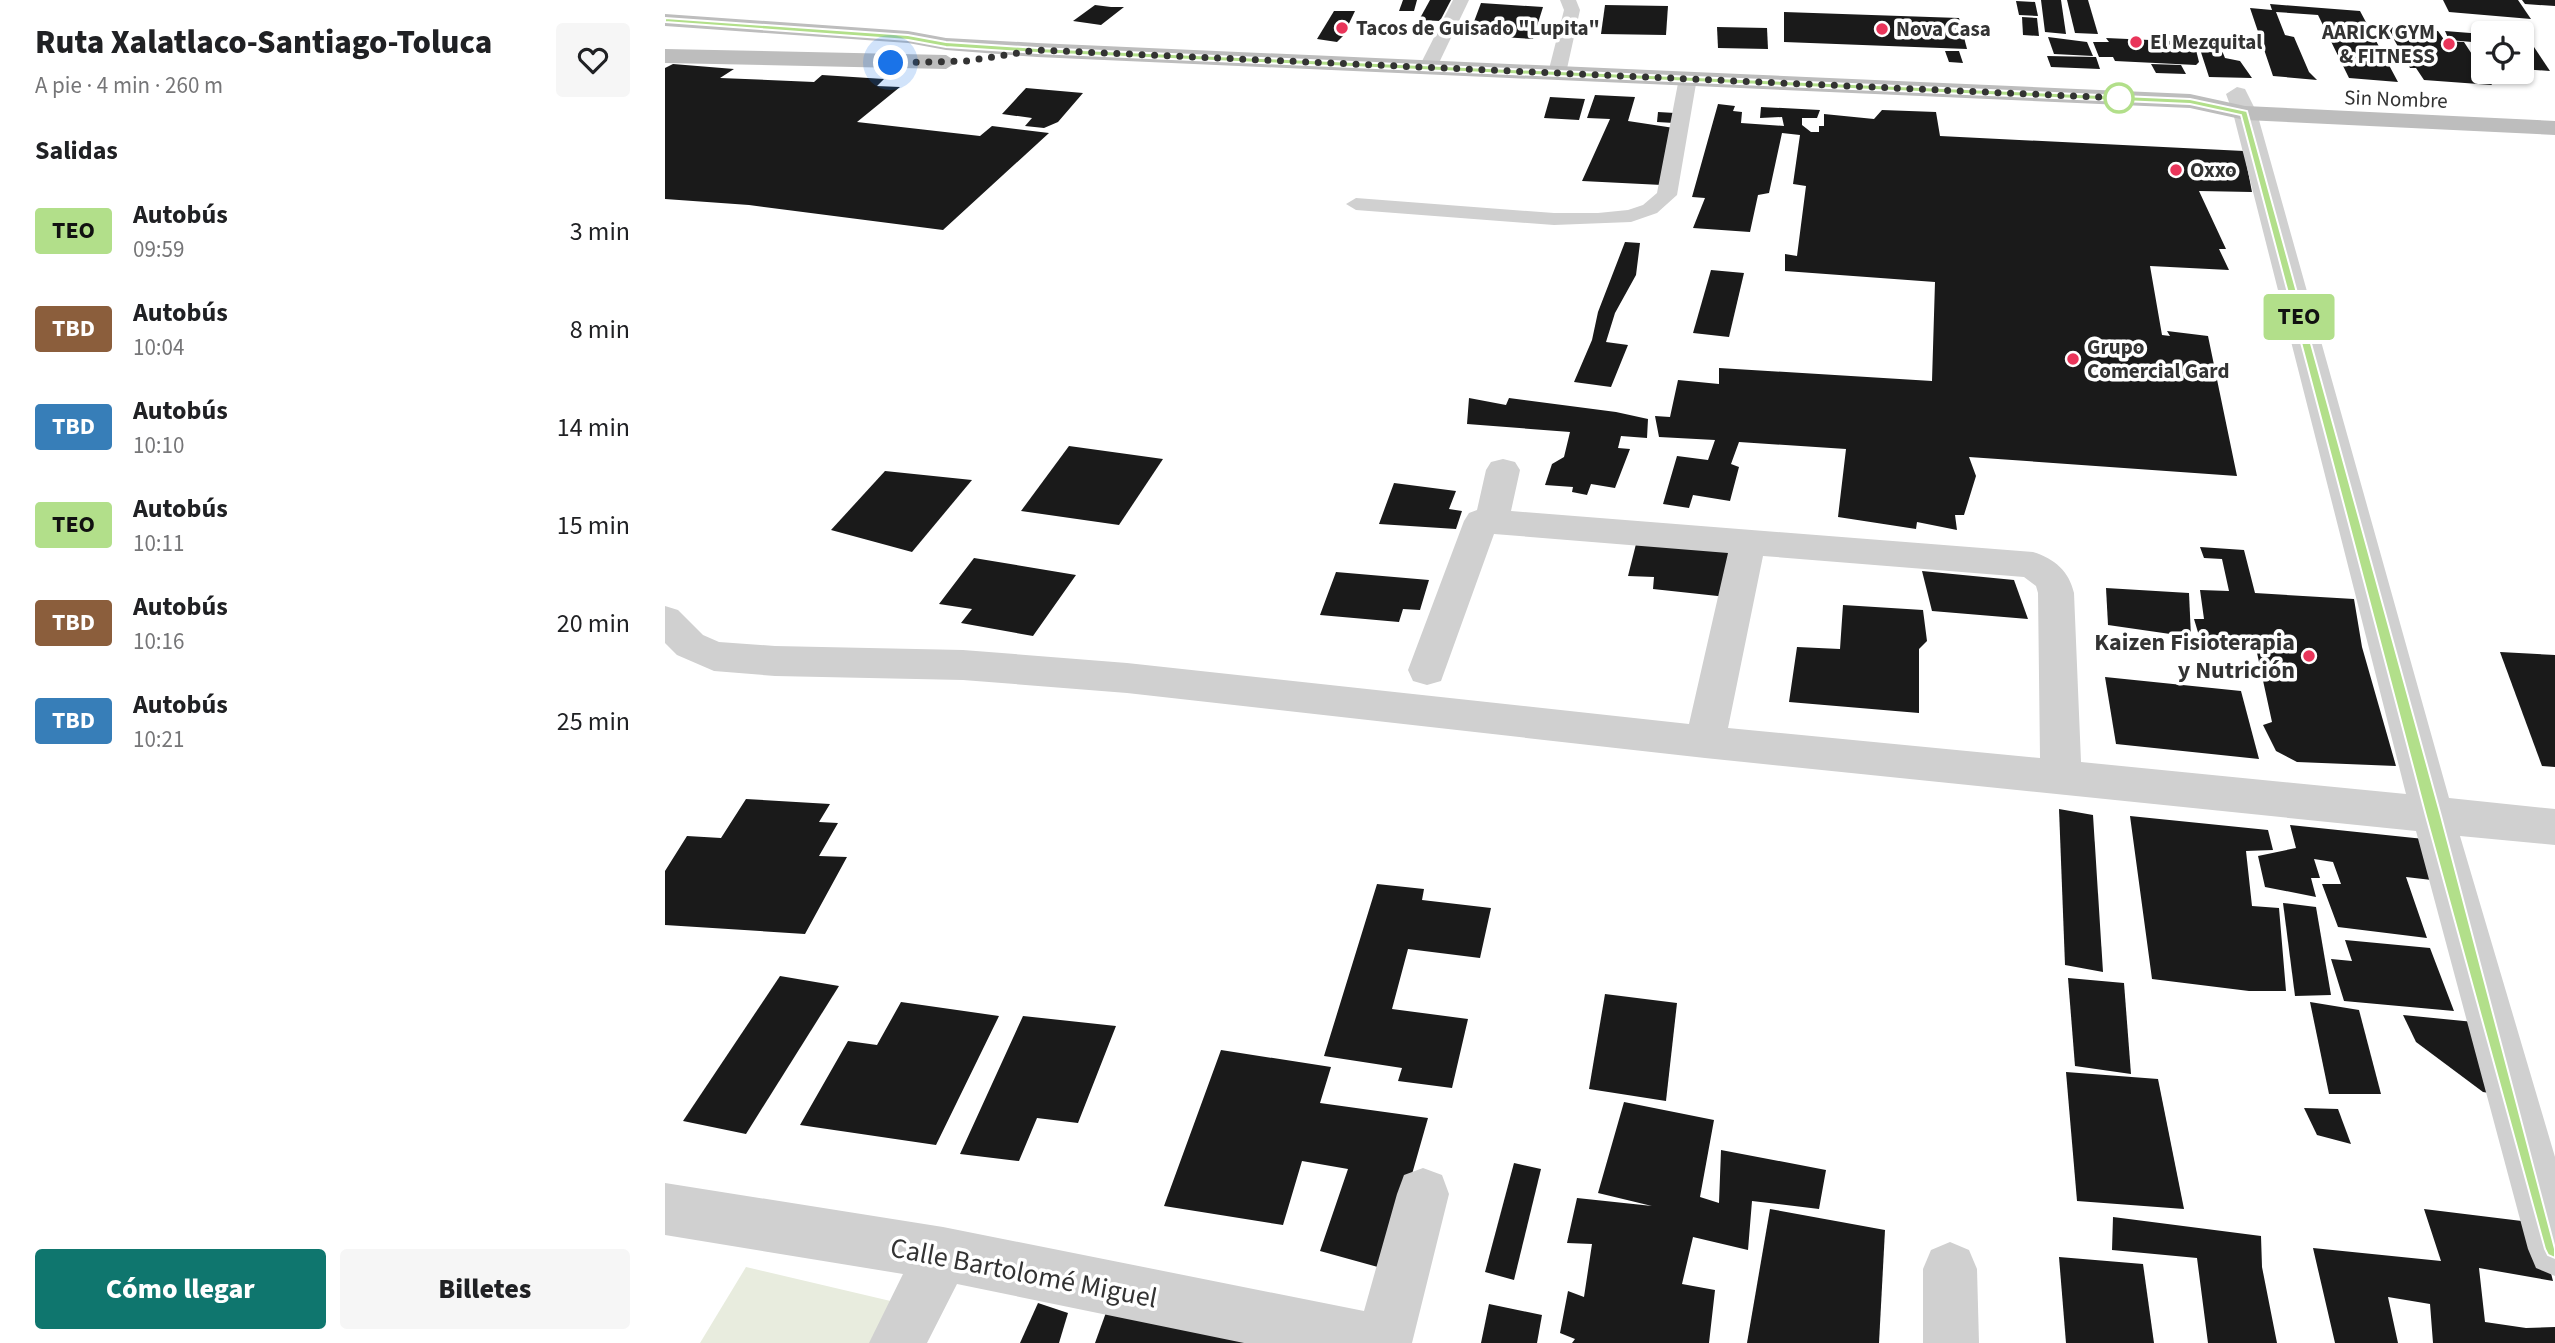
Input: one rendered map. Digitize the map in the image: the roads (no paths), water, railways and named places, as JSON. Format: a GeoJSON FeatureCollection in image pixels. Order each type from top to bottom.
{"type":"FeatureCollection","features":[{"type":"Feature","properties":{"kind":"main road"},"geometry":{"type":"LineString","coordinates":[[665,6],[936,30],[973,47]]}},
{"type":"Feature","properties":{"kind":"main road"},"geometry":{"type":"LineString","coordinates":[[665,20],[908,37],[973,47],[2241,104]]}},
{"type":"Feature","properties":{"kind":"main road"},"geometry":{"type":"LineString","coordinates":[[665,34],[843,45],[946,44]]}},
{"type":"Feature","properties":{"kind":"main road"},"geometry":{"type":"LineString","coordinates":[[665,55],[915,64],[967,61],[1037,50]]}},
{"type":"Feature","properties":{"kind":"main road","name":"Sin Nombre"},"geometry":{"type":"LineString","coordinates":[[2241,104],[2515,103]]}},
{"type":"Feature","properties":{"kind":"main road","name":"Sin Nombre"},"geometry":{"type":"LineString","coordinates":[[2241,104],[2555,128]]}},
{"type":"Feature","properties":{"kind":"street"},"geometry":{"type":"LineString","coordinates":[[2241,104],[2433,816],[2555,1249]]}},
{"type":"Feature","properties":{"kind":"street"},"geometry":{"type":"LineString","coordinates":[[1492,522],[1503,470]]}},
{"type":"Feature","properties":{"kind":"street"},"geometry":{"type":"LineString","coordinates":[[1427,670],[1481,521],[2032,565],[2053,580],[2056,593],[2061,776]]}},
{"type":"Feature","properties":{"kind":"street"},"geometry":{"type":"LineString","coordinates":[[1705,742],[1748,543]]}},
{"type":"Feature","properties":{"kind":"street"},"geometry":{"type":"LineString","coordinates":[[665,620],[690,645],[714,656],[775,661],[963,665],[1127,678],[1705,742],[2555,827]]}},
{"type":"Feature","properties":{"kind":"street"},"geometry":{"type":"LineString","coordinates":[[1383,1343],[1423,1194]]}},
{"type":"Feature","properties":{"kind":"street","name":"Calle Bartolomé Miguel"},"geometry":{"type":"LineString","coordinates":[[665,1209],[943,1254],[1383,1343]]}},
{"type":"Feature","properties":{"kind":"street"},"geometry":{"type":"LineString","coordinates":[[897,1343],[943,1254]]}},
{"type":"Feature","properties":{"kind":"street"},"geometry":{"type":"LineString","coordinates":[[1950,1269],[1951,1343]]}},
{"type":"Feature","properties":{"kind":"lane"},"geometry":{"type":"LineString","coordinates":[[1428,67],[1461,0]]}},
{"type":"Feature","properties":{"kind":"lane"},"geometry":{"type":"LineString","coordinates":[[1557,73],[1571,18],[1572,9],[1568,0]]}},
{"type":"Feature","properties":{"kind":"lane"},"geometry":{"type":"LineString","coordinates":[[1356,204],[1554,219],[1631,216],[1650,208],[1667,195],[1688,78]]}},
{"type":"Feature","properties":{"kind":"place","name":"Tacos de Guisado \"Lupita\""},"geometry":{"type":"Point","coordinates":[1342,28]}},
{"type":"Feature","properties":{"kind":"place","name":"Nova Casa"},"geometry":{"type":"Point","coordinates":[1882,29]}},
{"type":"Feature","properties":{"kind":"place","name":"El Mezquital"},"geometry":{"type":"Point","coordinates":[2136,42]}},
{"type":"Feature","properties":{"kind":"place","name":"AARICK GYM & FITNESS"},"geometry":{"type":"Point","coordinates":[2449,44]}},
{"type":"Feature","properties":{"kind":"place","name":"Oxxo"},"geometry":{"type":"Point","coordinates":[2176,170]}},
{"type":"Feature","properties":{"kind":"place","name":"Grupo Comercial Gard"},"geometry":{"type":"Point","coordinates":[2073,359]}},
{"type":"Feature","properties":{"kind":"place","name":"Kaizen Fisioterapia y Nutrición"},"geometry":{"type":"Point","coordinates":[2309,656]}}]}
